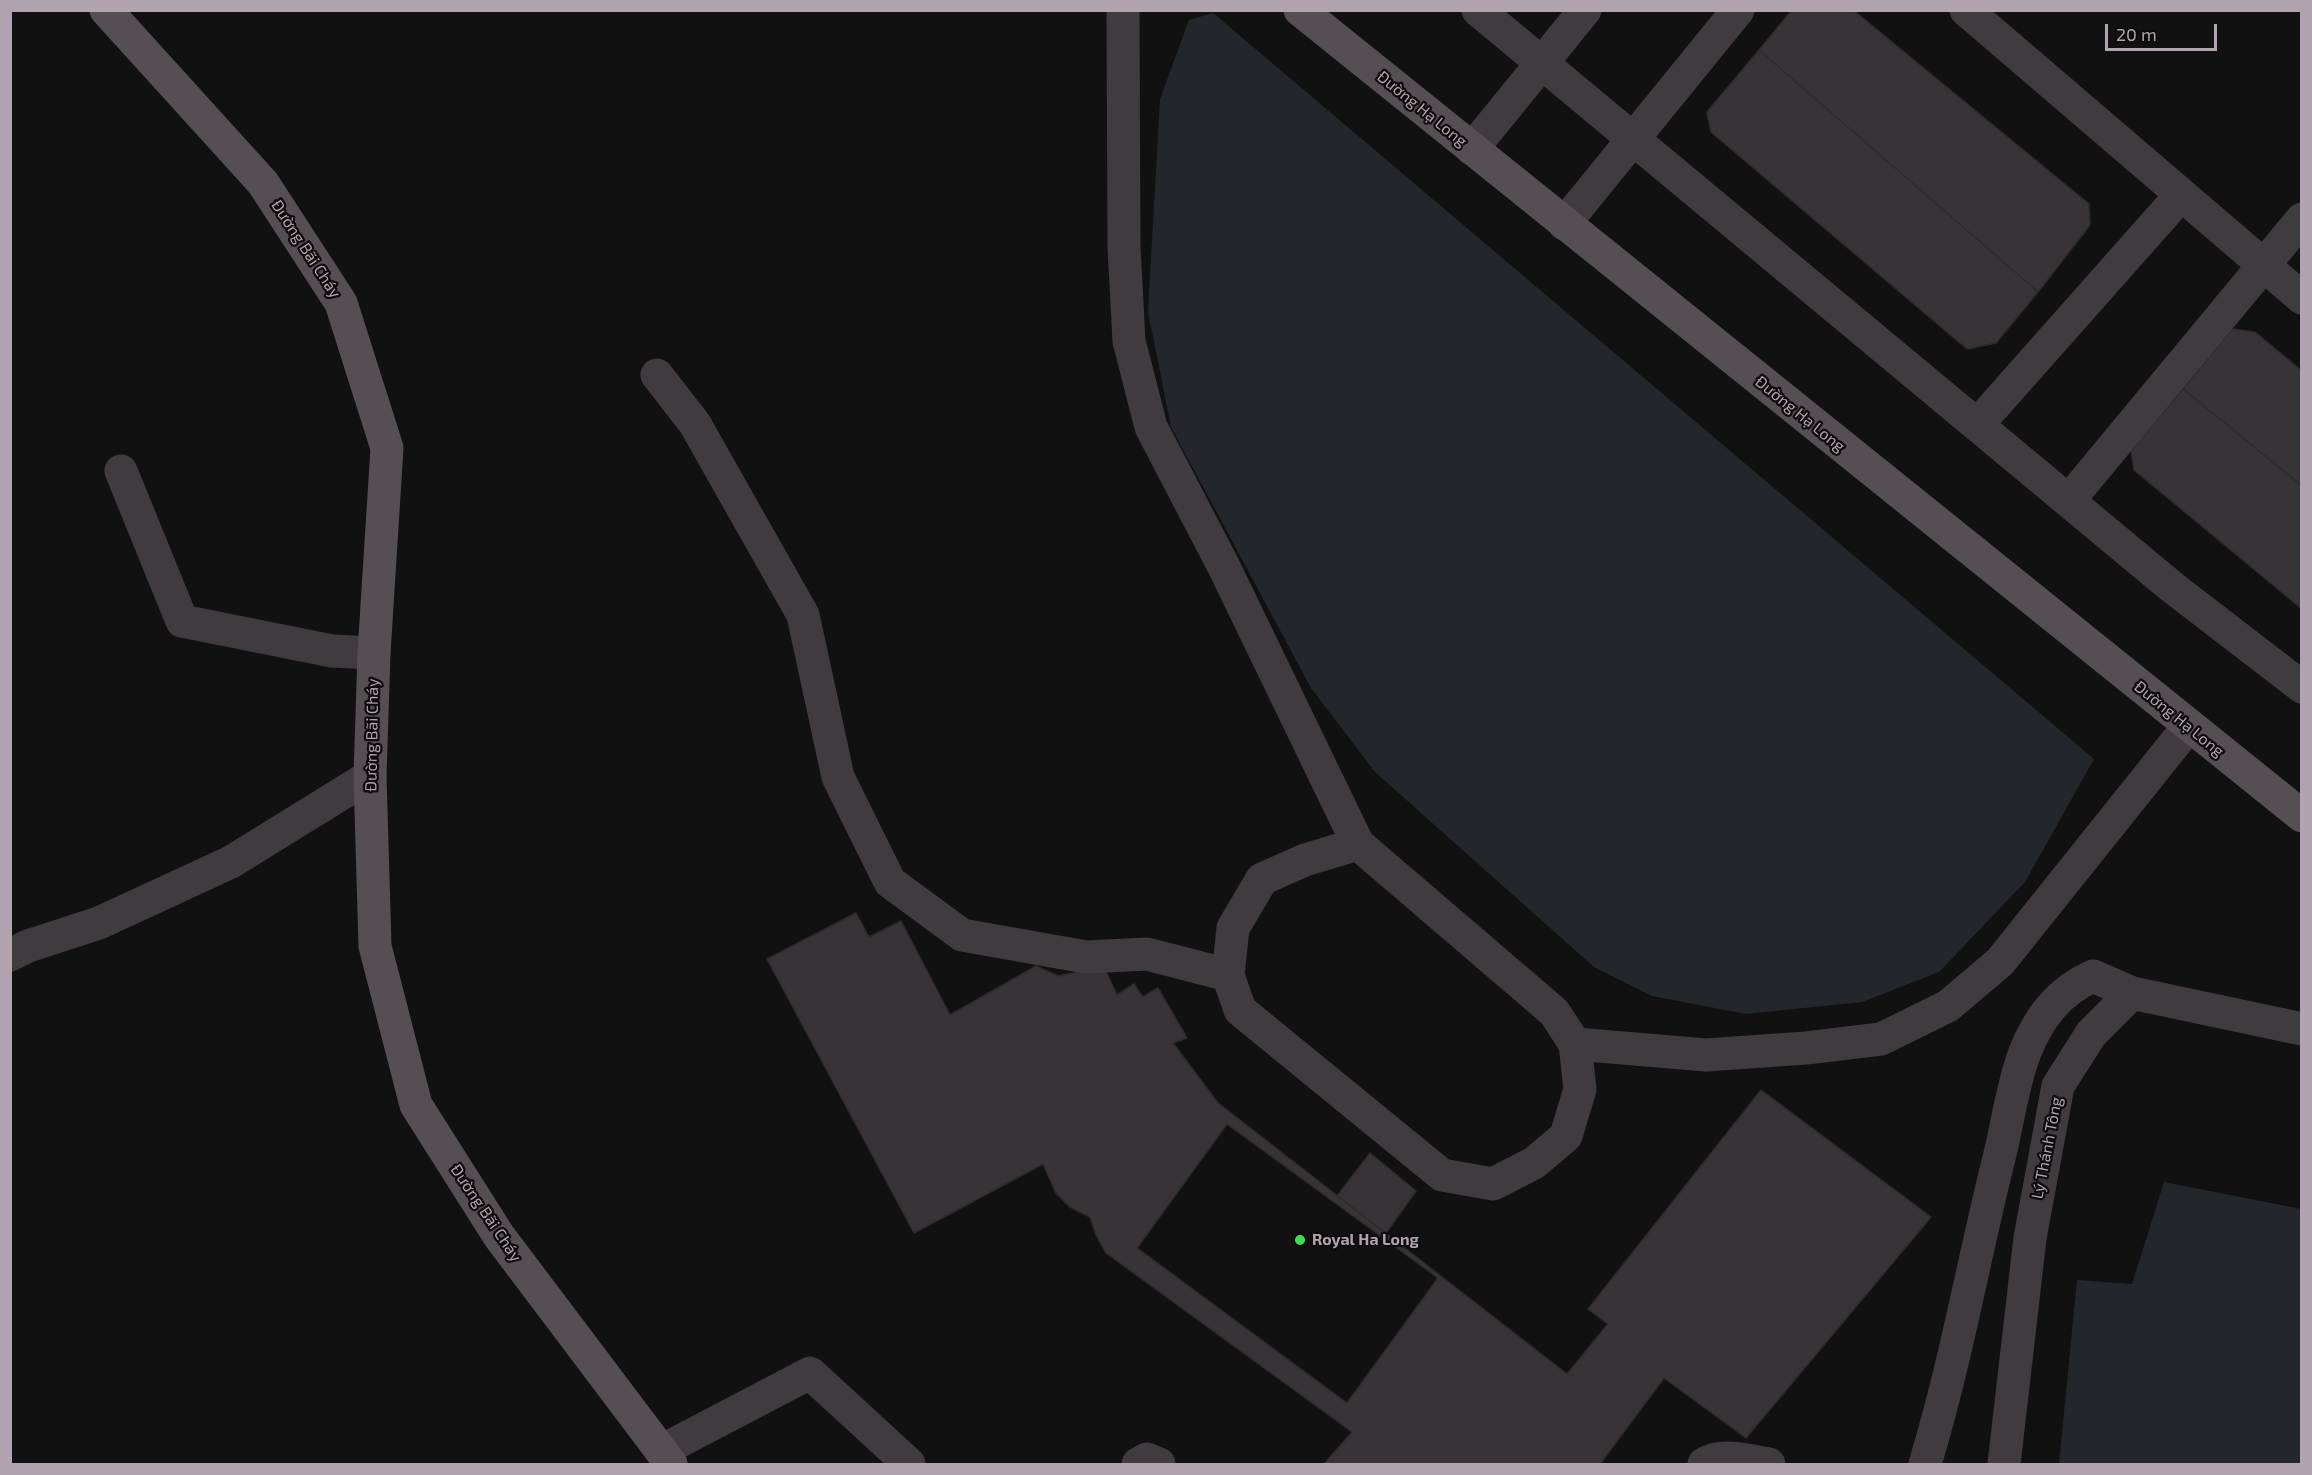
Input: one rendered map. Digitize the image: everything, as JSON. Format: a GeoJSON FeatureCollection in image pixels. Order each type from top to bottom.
{"type":"FeatureCollection","features":[{"type":"Feature","properties":{"kind":"main road","name":"Đường Bãi Cháy"},"geometry":{"type":"LineString","coordinates":[[106,10],[263,183],[341,303],[387,448],[374,653],[370,776],[375,946],[416,1105],[499,1236],[666,1458]]}},
{"type":"Feature","properties":{"kind":"main road","name":"Đường Hạ Long"},"geometry":{"type":"LineString","coordinates":[[1300,10],[2301,816]]}},
{"type":"Feature","properties":{"kind":"street"},"geometry":{"type":"LineString","coordinates":[[1123,10],[1124,247],[1129,341],[1151,427],[1224,567],[1358,844],[1554,1012],[1575,1044],[1580,1089],[1566,1136],[1534,1163],[1493,1184],[1442,1175],[1240,1010],[1228,975],[1233,928],[1262,879],[1305,860],[1358,844]]}},
{"type":"Feature","properties":{"kind":"street"},"geometry":{"type":"LineString","coordinates":[[1478,10],[2070,499],[2172,587],[2301,687]]}},
{"type":"Feature","properties":{"kind":"street"},"geometry":{"type":"LineString","coordinates":[[1472,149],[1586,10]]}},
{"type":"Feature","properties":{"kind":"street"},"geometry":{"type":"LineString","coordinates":[[1564,224],[1738,10]]}},
{"type":"Feature","properties":{"kind":"street"},"geometry":{"type":"LineString","coordinates":[[1966,10],[2301,298]]}},
{"type":"Feature","properties":{"kind":"street"},"geometry":{"type":"LineString","coordinates":[[1978,424],[2181,195]]}},
{"type":"Feature","properties":{"kind":"street"},"geometry":{"type":"LineString","coordinates":[[2070,499],[2301,219]]}},
{"type":"Feature","properties":{"kind":"street"},"geometry":{"type":"LineString","coordinates":[[657,375],[695,424],[803,615],[838,777],[890,882],[962,934],[1086,957],[1147,954],[1228,975]]}},
{"type":"Feature","properties":{"kind":"street"},"geometry":{"type":"LineString","coordinates":[[121,471],[182,621],[332,651],[374,653]]}},
{"type":"Feature","properties":{"kind":"street"},"geometry":{"type":"LineString","coordinates":[[1575,1044],[1706,1054],[1806,1048],[1881,1039],[1948,1006],[2000,962],[2188,727]]}},
{"type":"Feature","properties":{"kind":"street"},"geometry":{"type":"LineString","coordinates":[[10,955],[28,946],[99,923],[231,862],[370,776]]}},
{"type":"Feature","properties":{"kind":"street"},"geometry":{"type":"LineString","coordinates":[[1924,1464],[1954,1358],[1986,1211],[2025,1052],[2050,1006],[2071,986],[2093,976],[2132,993],[2301,1029]]}},
{"type":"Feature","properties":{"kind":"street","name":"Lý Thánh Tông"},"geometry":{"type":"LineString","coordinates":[[2004,1464],[2030,1238],[2058,1086],[2091,1034],[2132,993]]}},
{"type":"Feature","properties":{"kind":"street"},"geometry":{"type":"LineString","coordinates":[[666,1458],[810,1373],[909,1464]]}},
{"type":"Feature","properties":{"kind":"street"},"geometry":{"type":"LineString","coordinates":[[1138,1464],[1148,1459],[1159,1464]]}},
{"type":"Feature","properties":{"kind":"street"},"geometry":{"type":"LineString","coordinates":[[1704,1464],[1710,1461],[1736,1459],[1769,1464]]}},
{"type":"Feature","properties":{"kind":"shaded area"},"geometry":{"type":"Polygon","coordinates":[[[1213,13],[2094,759],[2025,882],[1939,972],[1862,1002],[1746,1014],[1652,996],[1594,967],[1375,772],[1311,688],[1171,427],[1148,312],[1160,99],[1189,20],[1213,13]]]}},
{"type":"Feature","properties":{"kind":"shaded area"},"geometry":{"type":"Polygon","coordinates":[[[2164,1182],[2301,1209],[2301,1464],[2059,1464],[2077,1280],[2132,1284],[2164,1182]]]}},
{"type":"Feature","properties":{"kind":"building"},"geometry":{"type":"Polygon","coordinates":[[[1792,10],[1853,10],[2089,204],[2090,225],[2038,292],[1759,50],[1792,10]]]}},
{"type":"Feature","properties":{"kind":"building"},"geometry":{"type":"Polygon","coordinates":[[[1759,50],[2038,292],[1996,343],[1967,349],[1711,132],[1707,112],[1759,50]]]}},
{"type":"Feature","properties":{"kind":"building"},"geometry":{"type":"Polygon","coordinates":[[[2232,329],[2255,332],[2302,371],[2302,486],[2183,389],[2232,329]]]}},
{"type":"Feature","properties":{"kind":"building"},"geometry":{"type":"Polygon","coordinates":[[[2183,389],[2302,486],[2302,609],[2134,470],[2131,451],[2183,389]]]}},
{"type":"Feature","properties":{"kind":"building"},"geometry":{"type":"Polygon","coordinates":[[[856,913],[869,937],[901,921],[950,1015],[1036,966],[1058,976],[1104,967],[1117,995],[1134,984],[1143,997],[1158,988],[1187,1038],[1173,1043],[1218,1103],[1567,1374],[1608,1324],[1588,1309],[1761,1090],[1931,1217],[1746,1438],[1664,1378],[1600,1464],[1324,1464],[1352,1432],[1106,1253],[1096,1235],[1090,1217],[1070,1207],[1056,1193],[1043,1164],[914,1233],[767,959],[856,913]]]}},
{"type":"Feature","properties":{"kind":"building"},"geometry":{"type":"Polygon","coordinates":[[[1227,1124],[1438,1278],[1347,1403],[1137,1248],[1227,1124]]]}},
{"type":"Feature","properties":{"kind":"building"},"geometry":{"type":"Polygon","coordinates":[[[1370,1153],[1416,1191],[1386,1233],[1337,1196],[1370,1153]]]}},
{"type":"Feature","properties":{"kind":"place","name":"Royal Ha Long"},"geometry":{"type":"Point","coordinates":[1300,1240]}}]}
